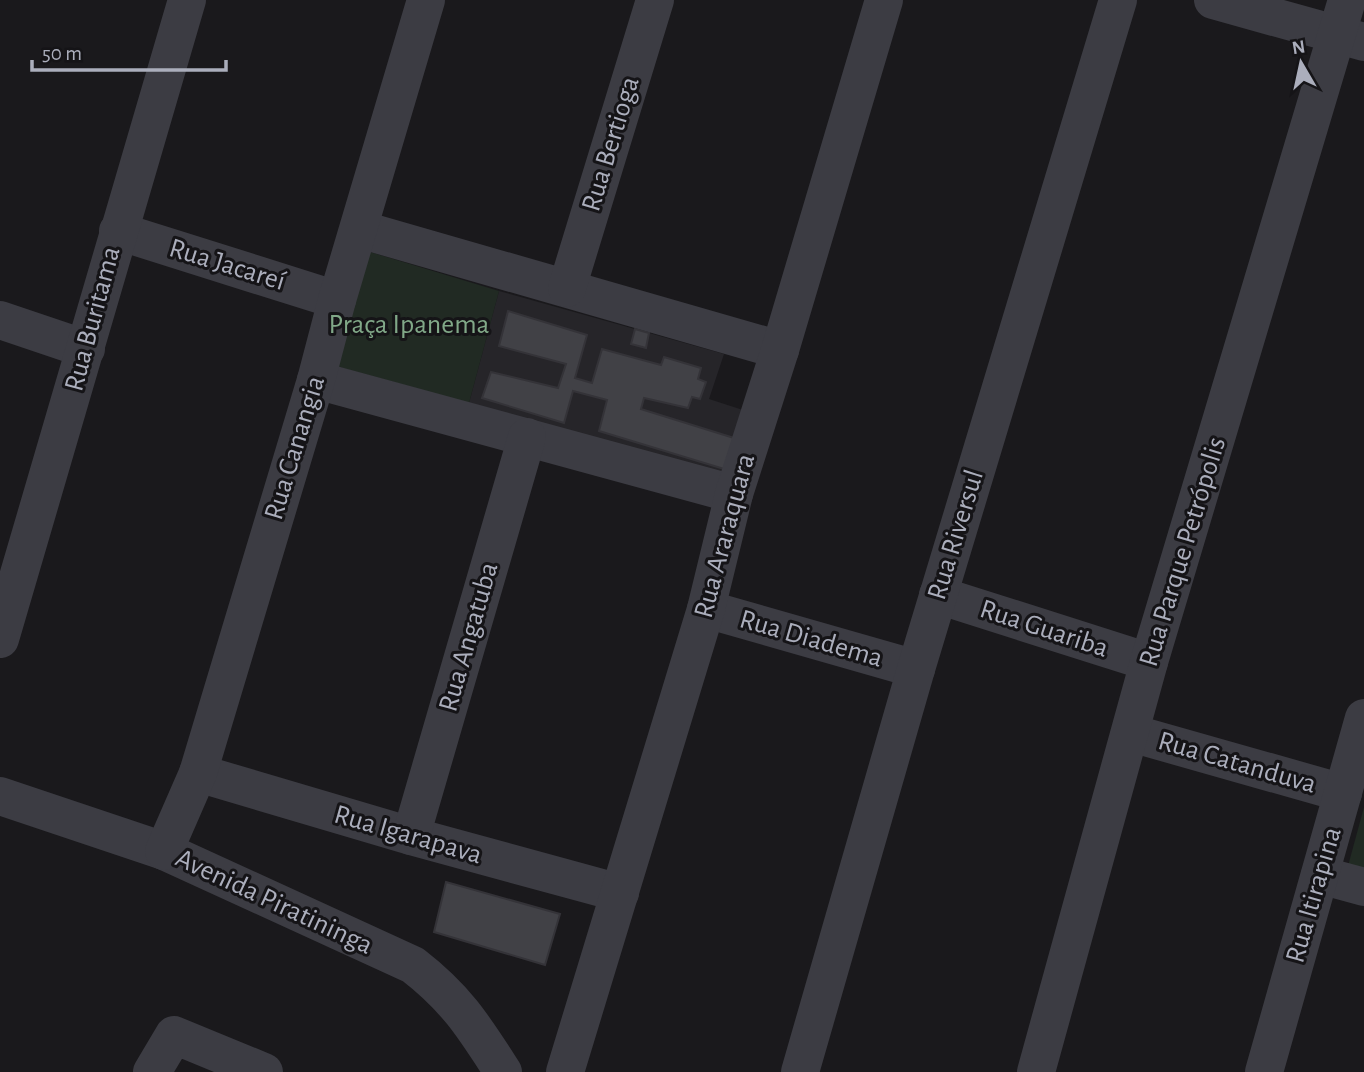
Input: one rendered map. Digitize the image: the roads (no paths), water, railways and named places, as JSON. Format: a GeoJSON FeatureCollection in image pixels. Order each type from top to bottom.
{"type":"FeatureCollection","features":[{"type":"Feature","properties":{"kind":"street","name":"Rua Buritama"},"geometry":{"type":"LineString","coordinates":[[0,639],[187,0]]}},
{"type":"Feature","properties":{"kind":"street","name":"Rua Canangia"},"geometry":{"type":"LineString","coordinates":[[164,851],[198,773],[426,0]]}},
{"type":"Feature","properties":{"kind":"street","name":"Rua Bertioga"},"geometry":{"type":"LineString","coordinates":[[567,288],[655,0]]}},
{"type":"Feature","properties":{"kind":"street","name":"Rua Araraquara"},"geometry":{"type":"LineString","coordinates":[[565,1072],[706,609],[734,494],[780,350],[884,0]]}},
{"type":"Feature","properties":{"kind":"street","name":"Rua Riversul"},"geometry":{"type":"LineString","coordinates":[[800,1072],[916,669],[1118,0]]}},
{"type":"Feature","properties":{"kind":"street"},"geometry":{"type":"LineString","coordinates":[[1213,0],[1349,25]]}},
{"type":"Feature","properties":{"kind":"street","name":"Rua Parque Petrópolis"},"geometry":{"type":"LineString","coordinates":[[1036,1072],[1149,662],[1349,25]]}},
{"type":"Feature","properties":{"kind":"street"},"geometry":{"type":"LineString","coordinates":[[359,229],[780,350]]}},
{"type":"Feature","properties":{"kind":"street","name":"Rua Jacareí"},"geometry":{"type":"LineString","coordinates":[[118,231],[337,300]]}},
{"type":"Feature","properties":{"kind":"street"},"geometry":{"type":"LineString","coordinates":[[0,320],[86,349]]}},
{"type":"Feature","properties":{"kind":"street"},"geometry":{"type":"LineString","coordinates":[[316,380],[734,494]]}},
{"type":"Feature","properties":{"kind":"street","name":"Rua Angatuba"},"geometry":{"type":"LineString","coordinates":[[411,836],[527,438]]}},
{"type":"Feature","properties":{"kind":"street","name":"Rua Guariba"},"geometry":{"type":"LineString","coordinates":[[938,595],[1149,662]]}},
{"type":"Feature","properties":{"kind":"street","name":"Rua Diadema"},"geometry":{"type":"LineString","coordinates":[[706,609],[916,669]]}},
{"type":"Feature","properties":{"kind":"street","name":"Rua Itirapina"},"geometry":{"type":"LineString","coordinates":[[1264,1072],[1364,719]]}},
{"type":"Feature","properties":{"kind":"street","name":"Rua Catanduva"},"geometry":{"type":"LineString","coordinates":[[1131,733],[1343,793]]}},
{"type":"Feature","properties":{"kind":"street","name":"Rua Igarapava"},"geometry":{"type":"LineString","coordinates":[[198,773],[411,836],[620,893]]}},
{"type":"Feature","properties":{"kind":"street","name":"Avenida Piratininga"},"geometry":{"type":"LineString","coordinates":[[0,796],[164,851],[413,965],[465,1012],[503,1072]]}},
{"type":"Feature","properties":{"kind":"street"},"geometry":{"type":"LineString","coordinates":[[1320,875],[1364,887]]}},
{"type":"Feature","properties":{"kind":"street"},"geometry":{"type":"LineString","coordinates":[[152,1072],[174,1035],[264,1072]]}},
{"type":"Feature","properties":{"kind":"park label","name":"Praça Ipanema"},"geometry":{"type":"Point","coordinates":[409,325]}}]}
